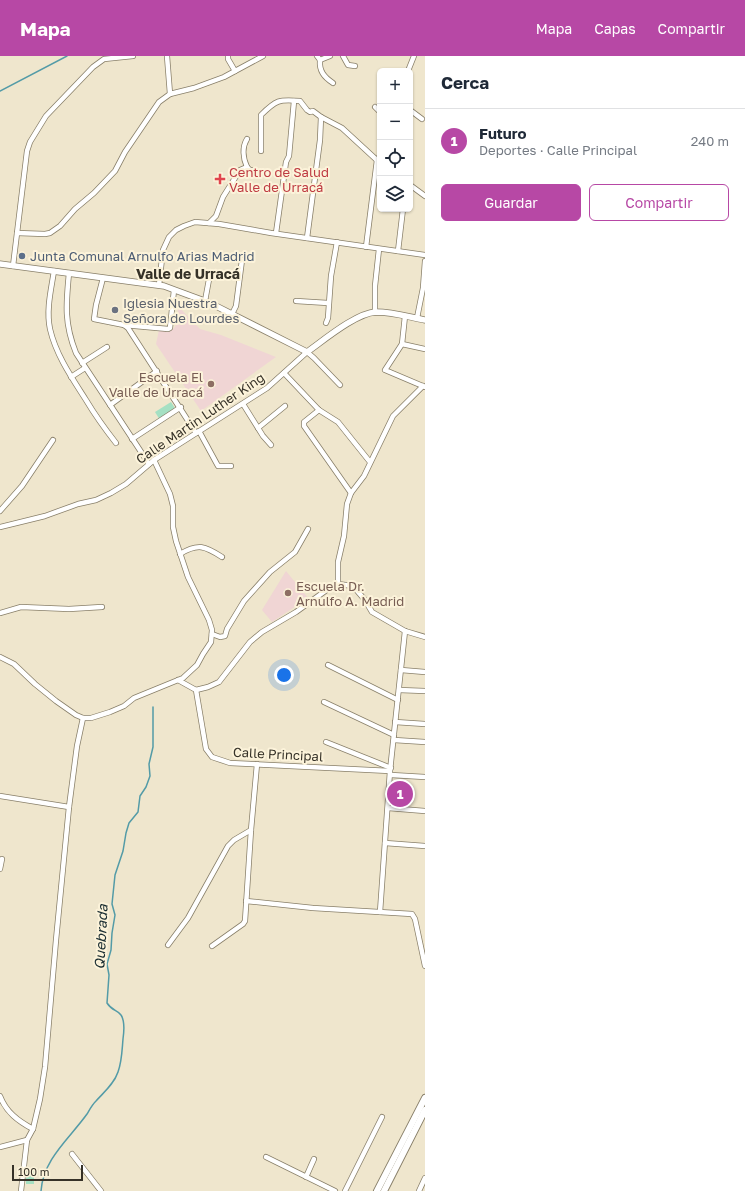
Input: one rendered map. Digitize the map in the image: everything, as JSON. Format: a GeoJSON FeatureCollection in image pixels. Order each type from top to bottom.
{"type":"FeatureCollection","features":[{"type":"Feature","properties":{"kind":"main road"},"geometry":{"type":"LineString","coordinates":[[377,1191],[425,1098]]}},
{"type":"Feature","properties":{"kind":"main road"},"geometry":{"type":"LineString","coordinates":[[384,1191],[425,1110]]}},
{"type":"Feature","properties":{"kind":"street"},"geometry":{"type":"LineString","coordinates":[[13,266],[28,147],[30,142],[46,116],[79,80],[100,61],[133,56]]}},
{"type":"Feature","properties":{"kind":"street"},"geometry":{"type":"LineString","coordinates":[[166,56],[170,94]]}},
{"type":"Feature","properties":{"kind":"street"},"geometry":{"type":"LineString","coordinates":[[228,56],[228,59],[236,71]]}},
{"type":"Feature","properties":{"kind":"street"},"geometry":{"type":"LineString","coordinates":[[17,233],[45,234],[50,233],[60,226],[75,209],[111,175],[158,103],[170,94],[194,88],[236,71],[263,56]]}},
{"type":"Feature","properties":{"kind":"street"},"geometry":{"type":"LineString","coordinates":[[330,56],[319,58],[319,68],[326,78],[333,83]]}},
{"type":"Feature","properties":{"kind":"street"},"geometry":{"type":"LineString","coordinates":[[343,56],[348,65],[355,66]]}},
{"type":"Feature","properties":{"kind":"street"},"geometry":{"type":"LineString","coordinates":[[409,68],[414,56]]}},
{"type":"Feature","properties":{"kind":"street"},"geometry":{"type":"LineString","coordinates":[[262,150],[261,115],[272,104],[282,100],[300,101],[310,112],[313,111],[342,128],[377,158]]}},
{"type":"Feature","properties":{"kind":"street"},"geometry":{"type":"LineString","coordinates":[[276,233],[286,162],[289,156],[294,101]]}},
{"type":"Feature","properties":{"kind":"street"},"geometry":{"type":"LineString","coordinates":[[413,112],[422,119]]}},
{"type":"Feature","properties":{"kind":"street"},"geometry":{"type":"LineString","coordinates":[[307,238],[320,140],[321,117]]}},
{"type":"Feature","properties":{"kind":"street"},"geometry":{"type":"LineString","coordinates":[[247,139],[245,142],[243,158],[246,167],[250,170],[267,173]]}},
{"type":"Feature","properties":{"kind":"street"},"geometry":{"type":"LineString","coordinates":[[209,223],[216,216],[223,197],[240,170],[246,167]]}},
{"type":"Feature","properties":{"kind":"street"},"geometry":{"type":"LineString","coordinates":[[366,247],[377,173]]}},
{"type":"Feature","properties":{"kind":"street"},"geometry":{"type":"LineString","coordinates":[[413,187],[425,196]]}},
{"type":"Feature","properties":{"kind":"street"},"geometry":{"type":"LineString","coordinates":[[398,251],[403,212]]}},
{"type":"Feature","properties":{"kind":"street"},"geometry":{"type":"LineString","coordinates":[[158,285],[163,250],[170,238],[176,230],[195,222],[425,255]]}},
{"type":"Feature","properties":{"kind":"street"},"geometry":{"type":"LineString","coordinates":[[326,323],[328,318],[331,276],[337,242]]}},
{"type":"Feature","properties":{"kind":"street"},"geometry":{"type":"LineString","coordinates":[[374,312],[379,249]]}},
{"type":"Feature","properties":{"kind":"street"},"geometry":{"type":"LineString","coordinates":[[232,314],[236,306],[242,260]]}},
{"type":"Feature","properties":{"kind":"street"},"geometry":{"type":"LineString","coordinates":[[417,318],[423,288],[425,260]]}},
{"type":"Feature","properties":{"kind":"street"},"geometry":{"type":"LineString","coordinates":[[0,264],[158,285],[174,290],[205,301],[307,352],[340,384]]}},
{"type":"Feature","properties":{"kind":"street"},"geometry":{"type":"LineString","coordinates":[[54,271],[50,300],[50,329],[57,350],[71,377],[106,431],[116,443]]}},
{"type":"Feature","properties":{"kind":"street"},"geometry":{"type":"LineString","coordinates":[[70,273],[67,296],[67,321],[71,340],[83,365],[149,464]]}},
{"type":"Feature","properties":{"kind":"street"},"geometry":{"type":"LineString","coordinates":[[205,301],[210,274]]}},
{"type":"Feature","properties":{"kind":"street"},"geometry":{"type":"LineString","coordinates":[[103,278],[94,319],[124,325],[168,330],[170,328],[174,290]]}},
{"type":"Feature","properties":{"kind":"street"},"geometry":{"type":"LineString","coordinates":[[296,300],[328,303]]}},
{"type":"Feature","properties":{"kind":"street","name":"Calle Martin Luther King"},"geometry":{"type":"LineString","coordinates":[[0,527],[45,516],[78,504],[96,500],[111,493],[126,484],[154,460],[267,388],[307,352],[345,325],[364,315],[374,312],[425,320]]}},
{"type":"Feature","properties":{"kind":"street"},"geometry":{"type":"LineString","coordinates":[[338,584],[338,562],[344,536],[346,504],[351,493],[364,476],[393,416],[424,386],[385,370],[402,344],[405,316]]}},
{"type":"Feature","properties":{"kind":"street"},"geometry":{"type":"LineString","coordinates":[[124,325],[128,328],[198,432],[218,466],[231,466]]}},
{"type":"Feature","properties":{"kind":"street"},"geometry":{"type":"LineString","coordinates":[[402,344],[425,349]]}},
{"type":"Feature","properties":{"kind":"street"},"geometry":{"type":"LineString","coordinates":[[71,377],[83,365],[107,347]]}},
{"type":"Feature","properties":{"kind":"street"},"geometry":{"type":"LineString","coordinates":[[110,405],[157,371]]}},
{"type":"Feature","properties":{"kind":"street"},"geometry":{"type":"LineString","coordinates":[[284,373],[319,410],[338,422],[370,462]]}},
{"type":"Feature","properties":{"kind":"street"},"geometry":{"type":"LineString","coordinates":[[243,404],[263,436],[271,445]]}},
{"type":"Feature","properties":{"kind":"street"},"geometry":{"type":"LineString","coordinates":[[258,428],[285,406]]}},
{"type":"Feature","properties":{"kind":"street"},"geometry":{"type":"LineString","coordinates":[[132,439],[181,407]]}},
{"type":"Feature","properties":{"kind":"street"},"geometry":{"type":"LineString","coordinates":[[319,410],[304,422],[304,426],[351,493]]}},
{"type":"Feature","properties":{"kind":"street"},"geometry":{"type":"LineString","coordinates":[[0,511],[22,486],[53,440]]}},
{"type":"Feature","properties":{"kind":"street"},"geometry":{"type":"LineString","coordinates":[[0,657],[14,664],[56,701],[76,716],[83,718],[91,718],[124,706],[134,698],[183,678],[197,665],[202,654],[211,642],[212,634],[209,620],[188,577],[180,554],[173,526],[173,506],[170,494],[154,460]]}},
{"type":"Feature","properties":{"kind":"street"},"geometry":{"type":"LineString","coordinates":[[212,634],[220,637],[225,636],[227,629],[244,601],[270,572],[295,552],[308,529]]}},
{"type":"Feature","properties":{"kind":"street"},"geometry":{"type":"LineString","coordinates":[[180,554],[197,546],[208,549],[222,557]]}},
{"type":"Feature","properties":{"kind":"street"},"geometry":{"type":"LineString","coordinates":[[178,680],[196,690],[219,682],[250,642],[328,589],[338,584],[353,586],[365,600],[372,612],[405,631],[425,637]]}},
{"type":"Feature","properties":{"kind":"street"},"geometry":{"type":"LineString","coordinates":[[0,613],[21,607],[69,609],[102,606]]}},
{"type":"Feature","properties":{"kind":"street"},"geometry":{"type":"LineString","coordinates":[[380,912],[395,722],[405,631]]}},
{"type":"Feature","properties":{"kind":"street"},"geometry":{"type":"LineString","coordinates":[[328,665],[398,700]]}},
{"type":"Feature","properties":{"kind":"street"},"geometry":{"type":"LineString","coordinates":[[401,670],[425,672]]}},
{"type":"Feature","properties":{"kind":"street","name":"Calle Principal"},"geometry":{"type":"LineString","coordinates":[[196,690],[206,750],[212,757],[230,762],[391,771],[425,777]]}},
{"type":"Feature","properties":{"kind":"street"},"geometry":{"type":"LineString","coordinates":[[399,690],[425,691]]}},
{"type":"Feature","properties":{"kind":"street"},"geometry":{"type":"LineString","coordinates":[[324,702],[394,737],[425,742]]}},
{"type":"Feature","properties":{"kind":"street"},"geometry":{"type":"LineString","coordinates":[[21,1191],[27,1140],[33,1129],[45,1067],[69,808],[77,746],[83,718]]}},
{"type":"Feature","properties":{"kind":"street"},"geometry":{"type":"LineString","coordinates":[[395,722],[425,724]]}},
{"type":"Feature","properties":{"kind":"street"},"geometry":{"type":"LineString","coordinates":[[326,742],[391,771]]}},
{"type":"Feature","properties":{"kind":"street"},"geometry":{"type":"LineString","coordinates":[[212,946],[245,921],[257,764]]}},
{"type":"Feature","properties":{"kind":"street"},"geometry":{"type":"LineString","coordinates":[[0,796],[69,808]]}},
{"type":"Feature","properties":{"kind":"street"},"geometry":{"type":"LineString","coordinates":[[388,808],[425,811]]}},
{"type":"Feature","properties":{"kind":"street"},"geometry":{"type":"LineString","coordinates":[[168,945],[188,918],[228,846],[234,840],[251,830]]}},
{"type":"Feature","properties":{"kind":"street"},"geometry":{"type":"LineString","coordinates":[[385,843],[425,846]]}},
{"type":"Feature","properties":{"kind":"street"},"geometry":{"type":"LineString","coordinates":[[0,869],[2,858]]}},
{"type":"Feature","properties":{"kind":"street"},"geometry":{"type":"LineString","coordinates":[[246,900],[313,908],[412,914],[415,919],[425,966]]}},
{"type":"Feature","properties":{"kind":"street"},"geometry":{"type":"LineString","coordinates":[[0,1096],[10,1114],[33,1129]]}},
{"type":"Feature","properties":{"kind":"street"},"geometry":{"type":"LineString","coordinates":[[345,1191],[382,1117]]}},
{"type":"Feature","properties":{"kind":"street"},"geometry":{"type":"LineString","coordinates":[[0,1147],[27,1140]]}},
{"type":"Feature","properties":{"kind":"street"},"geometry":{"type":"LineString","coordinates":[[72,1154],[100,1191]]}},
{"type":"Feature","properties":{"kind":"street"},"geometry":{"type":"LineString","coordinates":[[266,1158],[335,1191]]}},
{"type":"Feature","properties":{"kind":"street"},"geometry":{"type":"LineString","coordinates":[[306,1177],[314,1159]]}},
{"type":"Feature","properties":{"kind":"street"},"geometry":{"type":"LineString","coordinates":[[418,1191],[425,1178]]}},
{"type":"Feature","properties":{"kind":"shaded area","name":"Escuela El Valle de Urracá"},"geometry":{"type":"Polygon","coordinates":[[[178,306],[200,329],[221,335],[276,357],[201,411],[156,344],[159,330],[168,331],[175,327],[178,317],[178,306]]]}},
{"type":"Feature","properties":{"kind":"shaded area","name":"Escuela Dr. Arnulfo A. Madrid"},"geometry":{"type":"Polygon","coordinates":[[[286,571],[308,598],[272,622],[262,610],[286,571]]]}},
{"type":"Feature","properties":{"kind":"green space"},"geometry":{"type":"Polygon","coordinates":[[[171,402],[176,410],[160,420],[155,412],[171,402]]]}},
{"type":"Feature","properties":{"kind":"green space"},"geometry":{"type":"Polygon","coordinates":[[[395,786],[406,787],[405,802],[393,801],[395,786]]]}},
{"type":"Feature","properties":{"kind":"green space"},"geometry":{"type":"Polygon","coordinates":[[[26,1171],[34,1171],[34,1184],[26,1184],[26,1171]]]}},
{"type":"Feature","properties":{"kind":"waterway"},"geometry":{"type":"LineString","coordinates":[[0,91],[67,56]]}},
{"type":"Feature","properties":{"kind":"waterway","name":"Quebrada"},"geometry":{"type":"LineString","coordinates":[[41,1191],[43,1179],[52,1159],[93,1104],[111,1084],[118,1072],[122,1056],[124,1033],[123,1020],[120,1013],[111,1008],[107,1003],[109,975],[107,964],[111,950],[115,915],[112,904],[115,875],[123,851],[126,833],[129,823],[138,812],[140,796],[146,787],[150,776],[149,764],[153,747],[153,707]]}},
{"type":"Feature","properties":{"kind":"place","name":"Centro de Salud Valle de Urracá"},"geometry":{"type":"Point","coordinates":[220,179]}},
{"type":"Feature","properties":{"kind":"place","name":"Junta Comunal Arnulfo Arias Madrid"},"geometry":{"type":"Point","coordinates":[22,256]}},
{"type":"Feature","properties":{"kind":"place","name":"Iglesia Nuestra Señora de Lourdes"},"geometry":{"type":"Point","coordinates":[115,310]}},
{"type":"Feature","properties":{"kind":"place","name":"Escuela El Valle de Urracá"},"geometry":{"type":"Point","coordinates":[211,384]}},
{"type":"Feature","properties":{"kind":"place","name":"Escuela Dr. Arnulfo A. Madrid"},"geometry":{"type":"Point","coordinates":[288,593]}},
{"type":"Feature","properties":{"kind":"place","name":"Futuro"},"geometry":{"type":"Point","coordinates":[400,794]}},
{"type":"Feature","properties":{"kind":"district","name":"Valle de Urracá"},"geometry":{"type":"Point","coordinates":[188,274]}}]}
